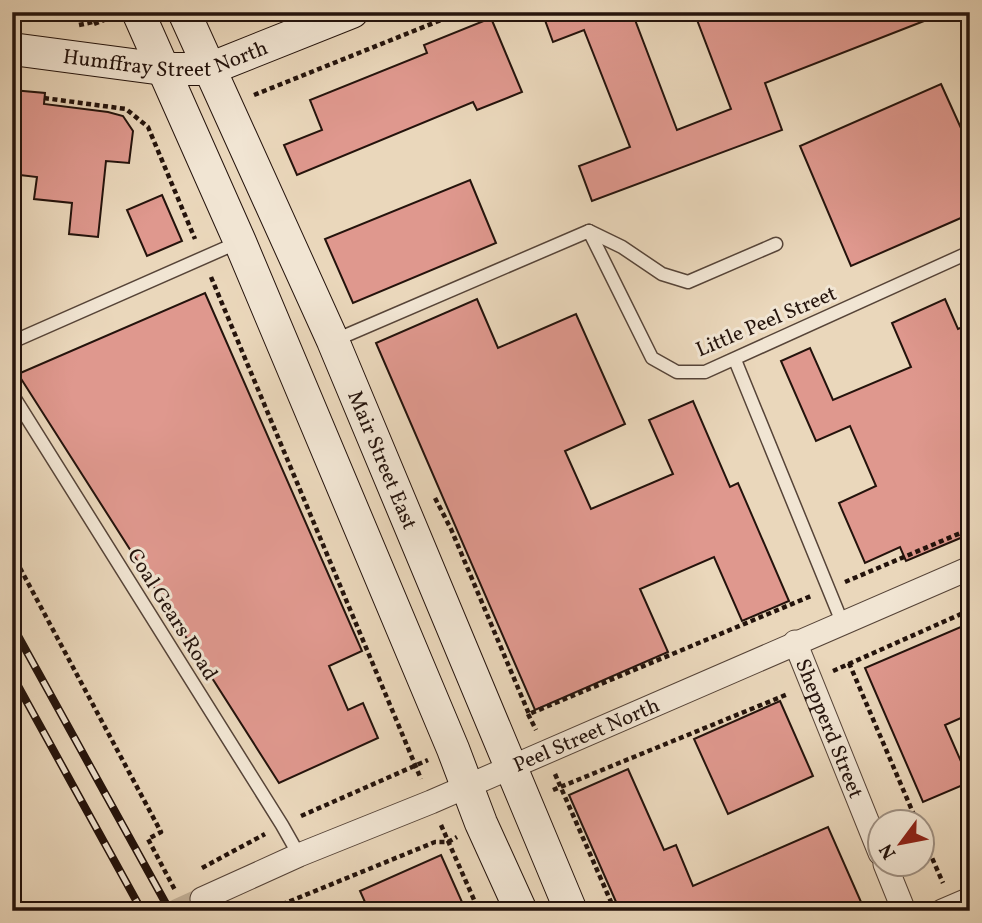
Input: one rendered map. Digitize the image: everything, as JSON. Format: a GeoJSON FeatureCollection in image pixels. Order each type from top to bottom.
{"type":"FeatureCollection","features":[{"type":"Feature","properties":{"kind":"main road","name":"Mair Street East"},"geometry":{"type":"LineString","coordinates":[[184,12],[333,341],[571,911]]}},
{"type":"Feature","properties":{"kind":"main road","name":"Humffray Street North"},"geometry":{"type":"LineString","coordinates":[[12,49],[163,69],[209,69],[352,12]]}},
{"type":"Feature","properties":{"kind":"main road"},"geometry":{"type":"LineString","coordinates":[[123,15],[163,69],[240,242],[466,786],[521,911]]}},
{"type":"Feature","properties":{"kind":"street","name":"Peel Street North"},"geometry":{"type":"LineString","coordinates":[[191,899],[431,802],[970,568]]}},
{"type":"Feature","properties":{"kind":"street","name":"Shepperd Street"},"geometry":{"type":"LineString","coordinates":[[795,642],[866,818]]}},
{"type":"Feature","properties":{"kind":"street"},"geometry":{"type":"LineString","coordinates":[[891,878],[904,911]]}},
{"type":"Feature","properties":{"kind":"street"},"geometry":{"type":"LineString","coordinates":[[942,911],[970,899]]}},
{"type":"Feature","properties":{"kind":"lane"},"geometry":{"type":"LineString","coordinates":[[333,341],[589,232],[622,247],[662,274],[688,282],[776,244]]}},
{"type":"Feature","properties":{"kind":"lane","name":"Little Peel Street"},"geometry":{"type":"LineString","coordinates":[[589,232],[652,358],[677,372],[705,372],[735,360],[970,252]]}},
{"type":"Feature","properties":{"kind":"lane"},"geometry":{"type":"LineString","coordinates":[[12,342],[240,242]]}},
{"type":"Feature","properties":{"kind":"lane"},"geometry":{"type":"LineString","coordinates":[[735,360],[842,622]]}},
{"type":"Feature","properties":{"kind":"lane","name":"Coal Gears Road"},"geometry":{"type":"LineString","coordinates":[[12,394],[299,855]]}},
{"type":"Feature","properties":{"kind":"path"},"geometry":{"type":"LineString","coordinates":[[89,12],[97,31]]}},
{"type":"Feature","properties":{"kind":"path"},"geometry":{"type":"LineString","coordinates":[[223,12],[225,16],[235,12]]}},
{"type":"Feature","properties":{"kind":"path"},"geometry":{"type":"LineString","coordinates":[[250,97],[461,12]]}},
{"type":"Feature","properties":{"kind":"path"},"geometry":{"type":"LineString","coordinates":[[93,22],[123,15]]}},
{"type":"Feature","properties":{"kind":"path"},"geometry":{"type":"LineString","coordinates":[[44,98],[126,109],[148,127],[479,911]]}},
{"type":"Feature","properties":{"kind":"path"},"geometry":{"type":"LineString","coordinates":[[529,714],[970,529]]}},
{"type":"Feature","properties":{"kind":"path"},"geometry":{"type":"LineString","coordinates":[[12,552],[161,832],[148,839],[191,899]]}},
{"type":"Feature","properties":{"kind":"path"},"geometry":{"type":"LineString","coordinates":[[615,911],[561,787],[785,695],[849,663],[970,610]]}},
{"type":"Feature","properties":{"kind":"path"},"geometry":{"type":"LineString","coordinates":[[849,663],[911,808]]}},
{"type":"Feature","properties":{"kind":"path"},"geometry":{"type":"LineString","coordinates":[[266,911],[435,842],[448,842]]}},
{"type":"Feature","properties":{"kind":"path"},"geometry":{"type":"LineString","coordinates":[[936,866],[943,882]]}},
{"type":"Feature","properties":{"kind":"building"},"geometry":{"type":"Polygon","coordinates":[[[542,12],[632,12],[677,130],[731,109],[694,12],[942,14],[765,83],[782,130],[592,201],[579,166],[630,147],[584,30],[553,42],[542,12]]]}},
{"type":"Feature","properties":{"kind":"building"},"geometry":{"type":"Polygon","coordinates":[[[491,18],[522,92],[477,110],[473,102],[297,175],[284,145],[322,130],[310,100],[427,53],[424,45],[491,18]]]}},
{"type":"Feature","properties":{"kind":"building"},"geometry":{"type":"Polygon","coordinates":[[[941,84],[970,148],[970,214],[851,266],[800,146],[941,84]]]}},
{"type":"Feature","properties":{"kind":"building"},"geometry":{"type":"Polygon","coordinates":[[[12,90],[45,93],[44,104],[123,116],[133,131],[129,163],[106,161],[98,237],[69,234],[72,203],[34,199],[37,177],[12,174],[12,90]]]}},
{"type":"Feature","properties":{"kind":"building"},"geometry":{"type":"Polygon","coordinates":[[[470,180],[496,243],[353,303],[325,239],[470,180]]]}},
{"type":"Feature","properties":{"kind":"building"},"geometry":{"type":"Polygon","coordinates":[[[162,195],[182,241],[147,256],[127,210],[162,195]]]}},
{"type":"Feature","properties":{"kind":"building"},"geometry":{"type":"Polygon","coordinates":[[[205,293],[362,651],[329,666],[348,710],[363,703],[378,738],[279,783],[18,374],[205,293]]]}},
{"type":"Feature","properties":{"kind":"building"},"geometry":{"type":"Polygon","coordinates":[[[477,299],[498,348],[576,314],[625,424],[565,451],[591,509],[673,474],[649,420],[693,401],[730,487],[738,483],[789,601],[742,621],[714,557],[640,589],[668,652],[535,710],[376,343],[477,299]]]}},
{"type":"Feature","properties":{"kind":"building"},"geometry":{"type":"Polygon","coordinates":[[[945,299],[958,329],[970,324],[970,534],[906,561],[900,547],[865,563],[839,503],[876,486],[850,426],[816,441],[781,361],[810,348],[833,400],[911,367],[892,323],[945,299]]]}},
{"type":"Feature","properties":{"kind":"building"},"geometry":{"type":"Polygon","coordinates":[[[970,623],[970,714],[945,725],[970,782],[923,802],[865,668],[970,623]]]}},
{"type":"Feature","properties":{"kind":"building"},"geometry":{"type":"Polygon","coordinates":[[[780,701],[813,776],[728,814],[694,739],[780,701]]]}},
{"type":"Feature","properties":{"kind":"building"},"geometry":{"type":"Polygon","coordinates":[[[628,769],[664,850],[676,845],[693,886],[828,827],[865,911],[620,911],[569,795],[628,769]]]}},
{"type":"Feature","properties":{"kind":"building"},"geometry":{"type":"Polygon","coordinates":[[[441,855],[466,911],[369,911],[360,891],[441,855]]]}},
{"type":"Feature","properties":{"kind":"tunnel"},"geometry":{"type":"LineString","coordinates":[[176,911],[202,899]]}},
{"type":"Feature","properties":{"kind":"railway"},"geometry":{"type":"LineString","coordinates":[[12,625],[170,911]]}},
{"type":"Feature","properties":{"kind":"railway"},"geometry":{"type":"LineString","coordinates":[[12,675],[142,911]]}}]}
